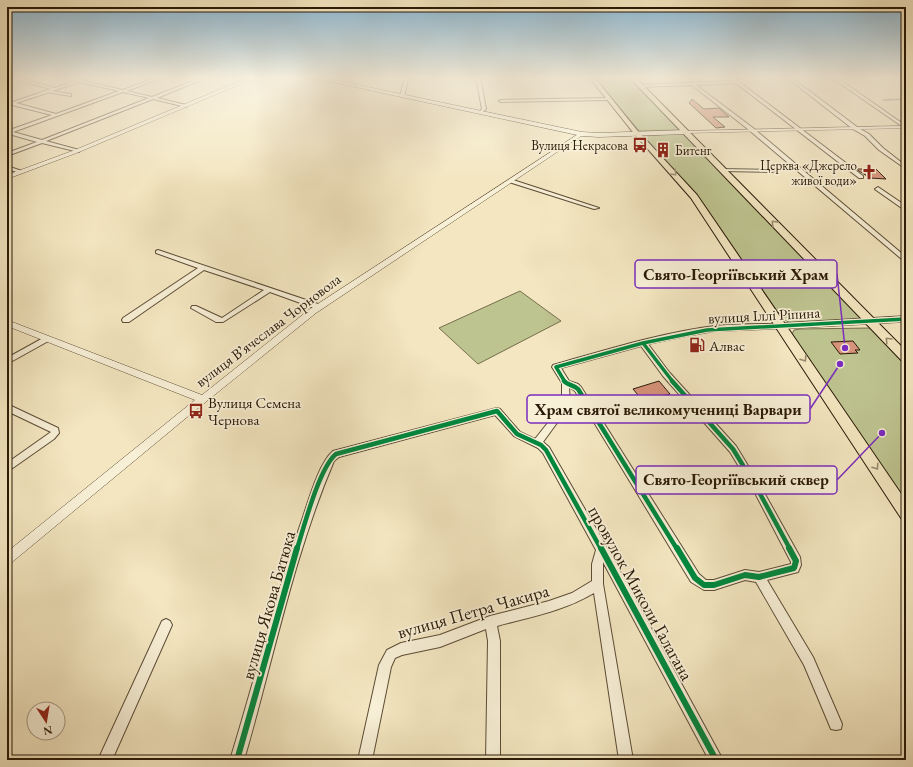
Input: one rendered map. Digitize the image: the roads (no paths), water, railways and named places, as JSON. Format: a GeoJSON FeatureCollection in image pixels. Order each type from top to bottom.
{"type":"FeatureCollection","features":[{"type":"Feature","properties":{"kind":"main road"},"geometry":{"type":"LineString","coordinates":[[484,113],[582,134],[603,135],[686,132]]}},
{"type":"Feature","properties":{"kind":"main road"},"geometry":{"type":"LineString","coordinates":[[620,113],[694,196],[906,513]]}},
{"type":"Feature","properties":{"kind":"main road"},"geometry":{"type":"LineString","coordinates":[[667,113],[906,358]]}},
{"type":"Feature","properties":{"kind":"street"},"geometry":{"type":"LineString","coordinates":[[47,113],[56,115]]}},
{"type":"Feature","properties":{"kind":"street"},"geometry":{"type":"LineString","coordinates":[[7,133],[62,113]]}},
{"type":"Feature","properties":{"kind":"street"},"geometry":{"type":"LineString","coordinates":[[7,155],[115,113]]}},
{"type":"Feature","properties":{"kind":"street"},"geometry":{"type":"LineString","coordinates":[[7,177],[77,151],[169,113]]}},
{"type":"Feature","properties":{"kind":"street"},"geometry":{"type":"LineString","coordinates":[[729,113],[906,260]]}},
{"type":"Feature","properties":{"kind":"street"},"geometry":{"type":"LineString","coordinates":[[777,113],[861,177]]}},
{"type":"Feature","properties":{"kind":"street"},"geometry":{"type":"LineString","coordinates":[[836,113],[855,128],[867,135],[881,150],[906,168]]}},
{"type":"Feature","properties":{"kind":"street"},"geometry":{"type":"LineString","coordinates":[[884,113],[905,127]]}},
{"type":"Feature","properties":{"kind":"street"},"geometry":{"type":"LineString","coordinates":[[686,132],[905,127]]}},
{"type":"Feature","properties":{"kind":"street"},"geometry":{"type":"LineString","coordinates":[[562,130],[573,134],[573,140],[603,135]]}},
{"type":"Feature","properties":{"kind":"street"},"geometry":{"type":"LineString","coordinates":[[7,133],[77,151]]}},
{"type":"Feature","properties":{"kind":"street","name":"вулиця Вʼячеслава Чорновола"},"geometry":{"type":"LineString","coordinates":[[7,559],[318,307],[582,134]]}},
{"type":"Feature","properties":{"kind":"street"},"geometry":{"type":"LineString","coordinates":[[7,168],[20,172]]}},
{"type":"Feature","properties":{"kind":"street"},"geometry":{"type":"LineString","coordinates":[[723,170],[772,171]]}},
{"type":"Feature","properties":{"kind":"street"},"geometry":{"type":"LineString","coordinates":[[511,181],[596,208]]}},
{"type":"Feature","properties":{"kind":"street"},"geometry":{"type":"LineString","coordinates":[[878,189],[906,209]]}},
{"type":"Feature","properties":{"kind":"street"},"geometry":{"type":"LineString","coordinates":[[893,199],[906,199]]}},
{"type":"Feature","properties":{"kind":"street"},"geometry":{"type":"LineString","coordinates":[[158,252],[318,307]]}},
{"type":"Feature","properties":{"kind":"street"},"geometry":{"type":"LineString","coordinates":[[126,320],[202,268]]}},
{"type":"Feature","properties":{"kind":"street"},"geometry":{"type":"LineString","coordinates":[[194,308],[219,320],[223,320],[269,290]]}},
{"type":"Feature","properties":{"kind":"street","name":"вулиця Іллі Ріпина"},"geometry":{"type":"LineString","coordinates":[[566,383],[556,367],[643,343],[707,330],[906,319]]}},
{"type":"Feature","properties":{"kind":"street"},"geometry":{"type":"LineString","coordinates":[[7,323],[203,399]]}},
{"type":"Feature","properties":{"kind":"street"},"geometry":{"type":"LineString","coordinates":[[7,361],[48,339]]}},
{"type":"Feature","properties":{"kind":"street"},"geometry":{"type":"LineString","coordinates":[[537,443],[565,408],[567,399],[565,389],[566,383],[575,386],[694,578],[702,584],[708,586],[745,575],[759,577],[791,569],[796,565],[796,561],[758,490],[733,449],[666,374],[643,343]]}},
{"type":"Feature","properties":{"kind":"street"},"geometry":{"type":"LineString","coordinates":[[7,407],[55,430],[55,433],[7,468]]}},
{"type":"Feature","properties":{"kind":"street","name":"вулиця Якова Батюка"},"geometry":{"type":"LineString","coordinates":[[237,760],[251,717],[287,582],[311,506],[330,459],[336,454],[497,411],[517,434],[537,443]]}},
{"type":"Feature","properties":{"kind":"street","name":"провулок Миколи Галагана"},"geometry":{"type":"LineString","coordinates":[[537,443],[546,450],[716,760]]}},
{"type":"Feature","properties":{"kind":"street"},"geometry":{"type":"LineString","coordinates":[[601,551],[598,564],[598,584],[626,760]]}},
{"type":"Feature","properties":{"kind":"street"},"geometry":{"type":"LineString","coordinates":[[759,577],[809,661],[825,702],[836,724]]}},
{"type":"Feature","properties":{"kind":"street","name":"вулиця Петра Чакира"},"geometry":{"type":"LineString","coordinates":[[365,760],[385,665],[391,654],[401,649],[453,636],[490,622],[564,602],[598,584]]}},
{"type":"Feature","properties":{"kind":"street"},"geometry":{"type":"LineString","coordinates":[[490,622],[494,641],[493,760]]}},
{"type":"Feature","properties":{"kind":"street"},"geometry":{"type":"LineString","coordinates":[[105,760],[166,625]]}},
{"type":"Feature","properties":{"kind":"place","name":"Вулиця Некрасова"},"geometry":{"type":"Point","coordinates":[640,145]}},
{"type":"Feature","properties":{"kind":"place","name":"Битенг"},"geometry":{"type":"Point","coordinates":[663,150]}},
{"type":"Feature","properties":{"kind":"place","name":"Церква «Джерело живої води»"},"geometry":{"type":"Point","coordinates":[869,172]}},
{"type":"Feature","properties":{"kind":"place","name":"Алвас"},"geometry":{"type":"Point","coordinates":[697,345]}},
{"type":"Feature","properties":{"kind":"place","name":"Свято-Георгіївський Храм"},"geometry":{"type":"Point","coordinates":[845,348]}},
{"type":"Feature","properties":{"kind":"place","name":"Храм святої великомучениці Варвари"},"geometry":{"type":"Point","coordinates":[840,364]}},
{"type":"Feature","properties":{"kind":"place","name":"Вулиця Семена Чернова"},"geometry":{"type":"Point","coordinates":[196,411]}},
{"type":"Feature","properties":{"kind":"place","name":"Свято-Георгіївський сквер"},"geometry":{"type":"Point","coordinates":[882,433]}}]}
